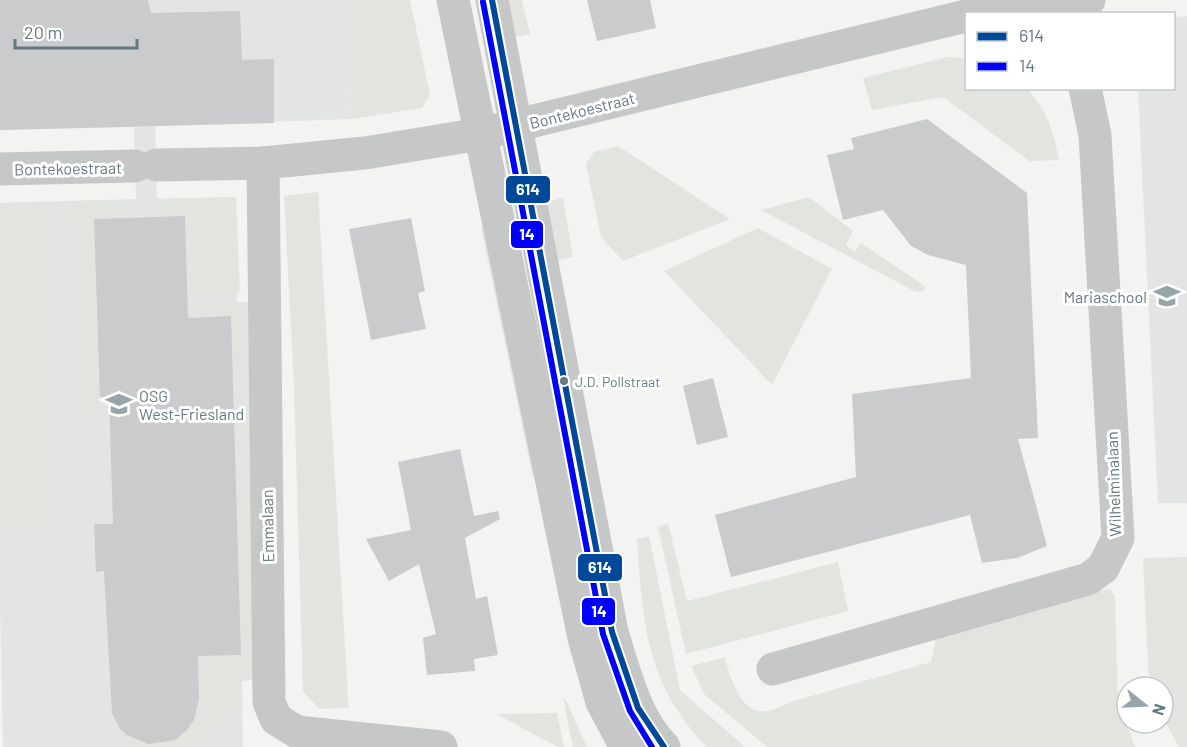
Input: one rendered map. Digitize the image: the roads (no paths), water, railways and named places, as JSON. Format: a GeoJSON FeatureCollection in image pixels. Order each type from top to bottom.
{"type":"FeatureCollection","features":[{"type":"Feature","properties":{"kind":"street"},"geometry":{"type":"LineString","coordinates":[[453,0],[584,638],[602,702],[626,747]]}},
{"type":"Feature","properties":{"kind":"street"},"geometry":{"type":"LineString","coordinates":[[492,0],[612,632],[628,685],[642,713],[664,747]]}},
{"type":"Feature","properties":{"kind":"street"},"geometry":{"type":"LineString","coordinates":[[989,12],[1074,5]]}},
{"type":"Feature","properties":{"kind":"street","name":"Bontekoestraat"},"geometry":{"type":"LineString","coordinates":[[0,169],[263,163],[365,153],[516,126],[965,16]]}},
{"type":"Feature","properties":{"kind":"street","name":"Wilhelminalaan"},"geometry":{"type":"LineString","coordinates":[[773,669],[1088,579],[1103,568],[1118,538],[1095,135],[1085,90]]}},
{"type":"Feature","properties":{"kind":"street","name":"Emmalaan"},"geometry":{"type":"LineString","coordinates":[[263,163],[270,702],[276,719],[297,732],[441,747]]}},
{"type":"Feature","properties":{"kind":"place","name":"Mariaschool"},"geometry":{"type":"Point","coordinates":[1167,296]}},
{"type":"Feature","properties":{"kind":"place","name":"J.D. Pollstraat"},"geometry":{"type":"Point","coordinates":[564,381]}},
{"type":"Feature","properties":{"kind":"place","name":"OSG West-Friesland"},"geometry":{"type":"Point","coordinates":[119,404]}}]}
